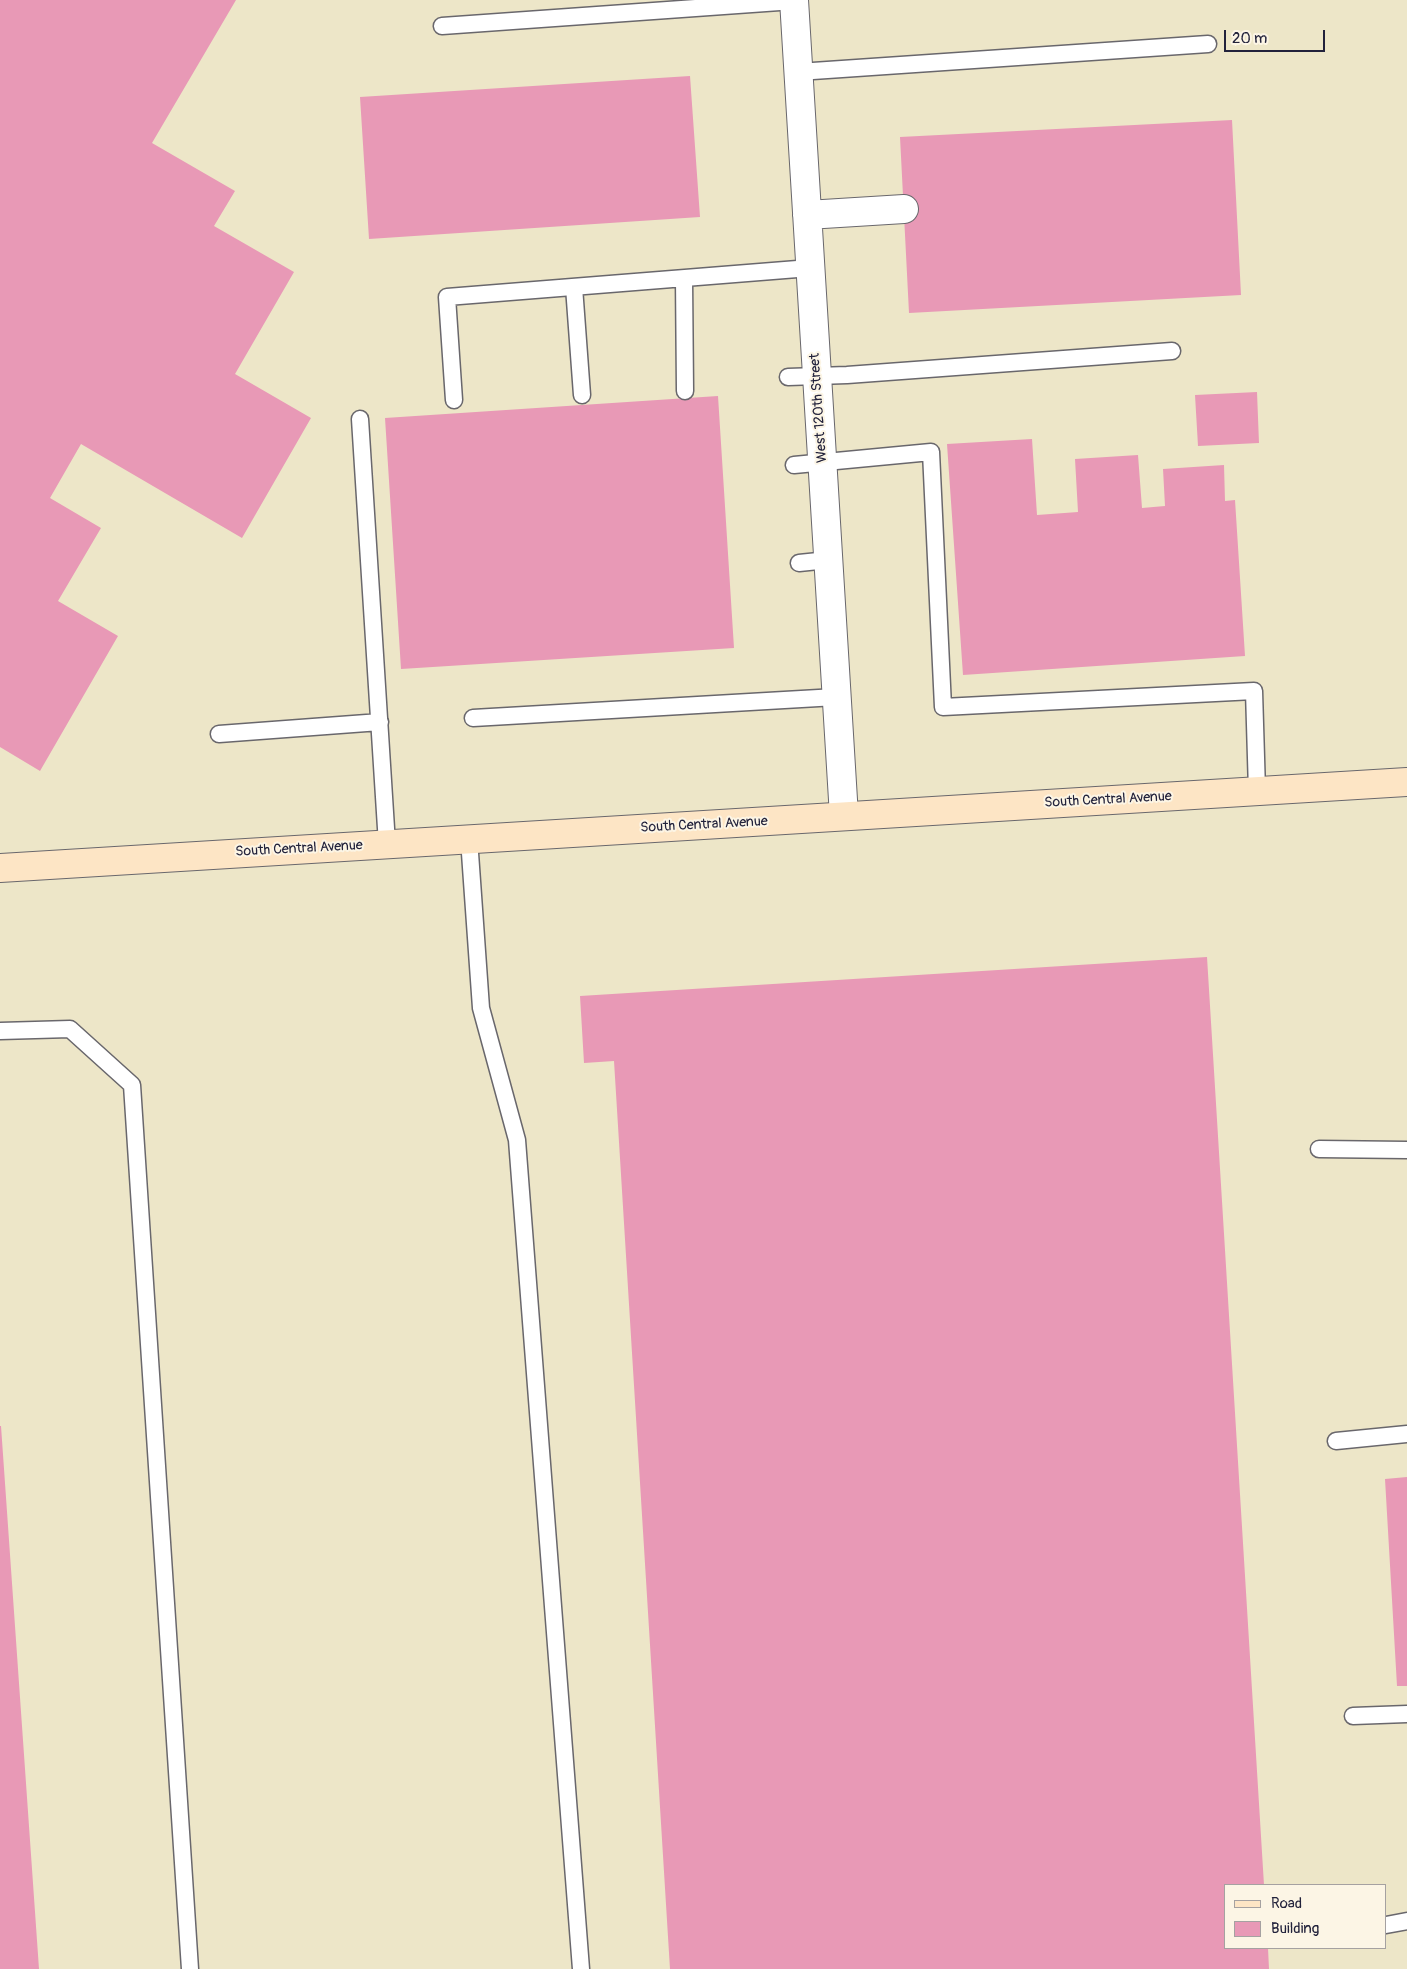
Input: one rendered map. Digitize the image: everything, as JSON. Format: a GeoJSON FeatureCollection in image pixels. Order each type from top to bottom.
{"type":"FeatureCollection","features":[{"type":"Feature","properties":{"kind":"street","name":"West 120th Street"},"geometry":{"type":"LineString","coordinates":[[794,0],[844,816]]}},
{"type":"Feature","properties":{"kind":"street"},"geometry":{"type":"LineString","coordinates":[[807,215],[904,209]]}},
{"type":"Feature","properties":{"kind":"street","name":"South Central Avenue"},"geometry":{"type":"LineString","coordinates":[[0,868],[1407,782]]}},
{"type":"Feature","properties":{"kind":"lane"},"geometry":{"type":"LineString","coordinates":[[442,26],[794,0]]}},
{"type":"Feature","properties":{"kind":"lane"},"geometry":{"type":"LineString","coordinates":[[798,72],[1208,44]]}},
{"type":"Feature","properties":{"kind":"lane"},"geometry":{"type":"LineString","coordinates":[[454,400],[448,297],[810,268]]}},
{"type":"Feature","properties":{"kind":"lane"},"geometry":{"type":"LineString","coordinates":[[684,279],[685,391]]}},
{"type":"Feature","properties":{"kind":"lane"},"geometry":{"type":"LineString","coordinates":[[574,287],[582,395]]}},
{"type":"Feature","properties":{"kind":"lane"},"geometry":{"type":"LineString","coordinates":[[788,378],[1172,351]]}},
{"type":"Feature","properties":{"kind":"lane"},"geometry":{"type":"LineString","coordinates":[[360,419],[387,844]]}},
{"type":"Feature","properties":{"kind":"lane"},"geometry":{"type":"LineString","coordinates":[[794,465],[930,452],[943,707],[1254,691],[1257,791]]}},
{"type":"Feature","properties":{"kind":"lane"},"geometry":{"type":"LineString","coordinates":[[799,563],[828,560]]}},
{"type":"Feature","properties":{"kind":"lane"},"geometry":{"type":"LineString","coordinates":[[474,718],[836,697]]}},
{"type":"Feature","properties":{"kind":"lane"},"geometry":{"type":"LineString","coordinates":[[219,734],[380,722]]}},
{"type":"Feature","properties":{"kind":"lane"},"geometry":{"type":"LineString","coordinates":[[469,839],[481,1008],[518,1140],[580,1969]]}},
{"type":"Feature","properties":{"kind":"lane"},"geometry":{"type":"LineString","coordinates":[[0,1031],[70,1029],[132,1085],[190,1969]]}},
{"type":"Feature","properties":{"kind":"lane"},"geometry":{"type":"LineString","coordinates":[[1320,1149],[1407,1150]]}},
{"type":"Feature","properties":{"kind":"lane"},"geometry":{"type":"LineString","coordinates":[[1336,1441],[1407,1434]]}},
{"type":"Feature","properties":{"kind":"lane"},"geometry":{"type":"LineString","coordinates":[[1353,1716],[1407,1714]]}},
{"type":"Feature","properties":{"kind":"lane"},"geometry":{"type":"LineString","coordinates":[[1387,1925],[1407,1920]]}},
{"type":"Feature","properties":{"kind":"building"},"geometry":{"type":"Polygon","coordinates":[[[0,0],[236,0],[152,143],[235,191],[214,226],[294,272],[235,374],[311,418],[242,538],[81,444],[50,498],[101,528],[58,601],[118,636],[40,771],[0,747],[0,0]]]}},
{"type":"Feature","properties":{"kind":"building"},"geometry":{"type":"Polygon","coordinates":[[[690,76],[700,217],[369,239],[360,97],[690,76]]]}},
{"type":"Feature","properties":{"kind":"building"},"geometry":{"type":"Polygon","coordinates":[[[1232,120],[1241,295],[909,313],[900,137],[1232,120]]]}},
{"type":"Feature","properties":{"kind":"building"},"geometry":{"type":"Polygon","coordinates":[[[1257,392],[1259,443],[1198,446],[1195,395],[1257,392]]]}},
{"type":"Feature","properties":{"kind":"building"},"geometry":{"type":"Polygon","coordinates":[[[718,396],[734,648],[401,669],[385,418],[718,396]]]}},
{"type":"Feature","properties":{"kind":"building"},"geometry":{"type":"Polygon","coordinates":[[[1032,439],[1037,515],[1078,512],[1075,459],[1138,455],[1142,508],[1165,506],[1163,469],[1224,465],[1225,501],[1235,500],[1245,656],[963,675],[947,444],[1032,439]]]}},
{"type":"Feature","properties":{"kind":"building"},"geometry":{"type":"Polygon","coordinates":[[[1207,957],[1264,1884],[1224,1884],[1224,1949],[1268,1949],[1269,1969],[670,1969],[614,1061],[584,1063],[580,996],[1207,957]]]}},
{"type":"Feature","properties":{"kind":"building"},"geometry":{"type":"Polygon","coordinates":[[[1,1426],[39,1969],[0,1969],[1,1426]]]}},
{"type":"Feature","properties":{"kind":"building"},"geometry":{"type":"Polygon","coordinates":[[[1407,1477],[1407,1686],[1397,1686],[1385,1479],[1407,1477]]]}}]}
